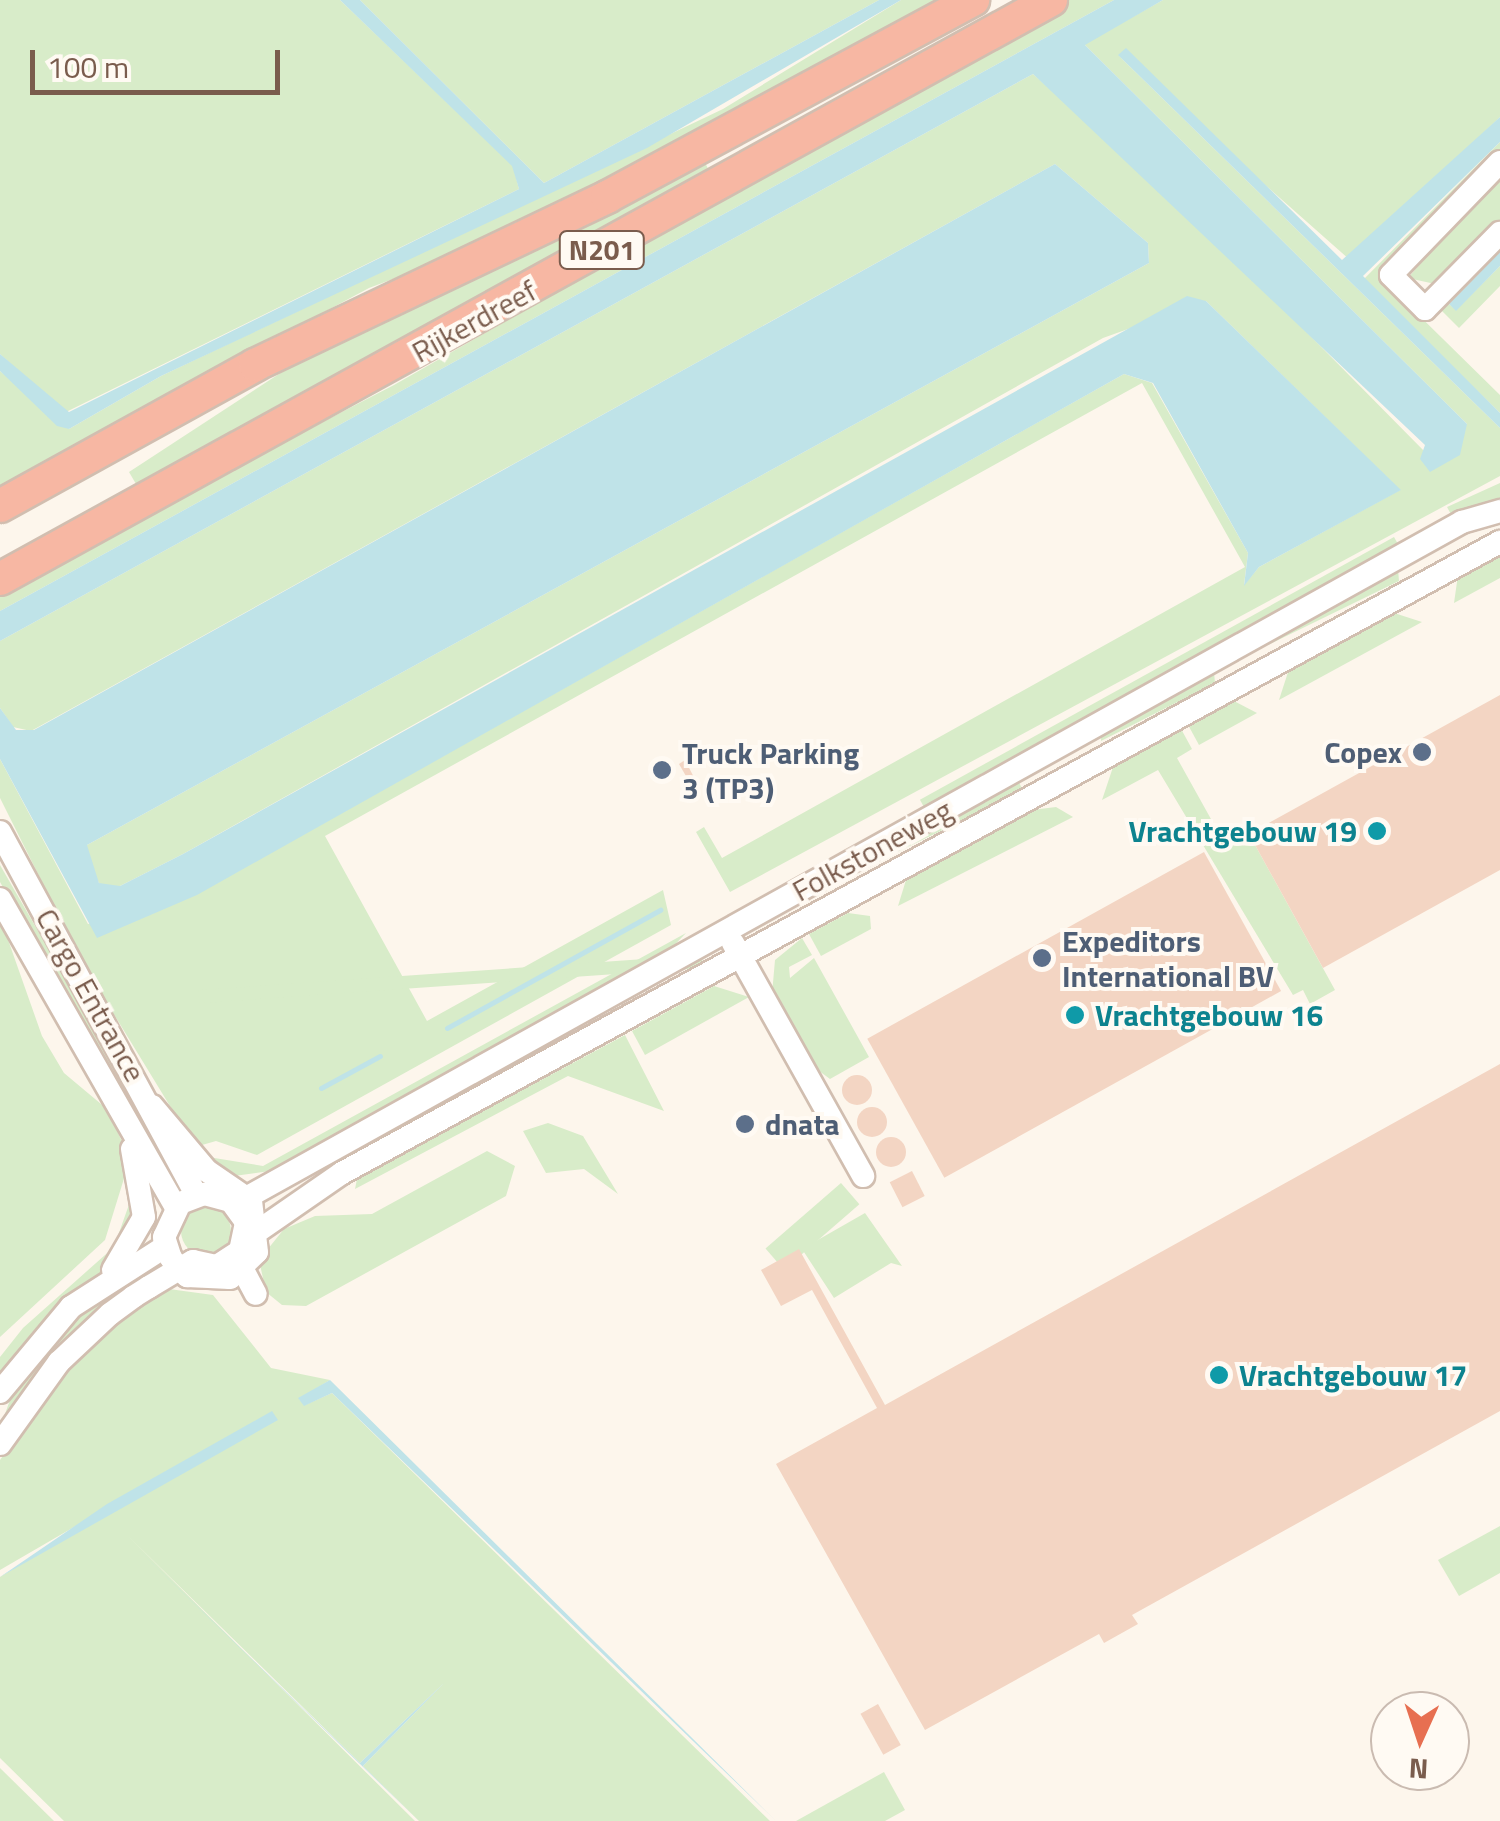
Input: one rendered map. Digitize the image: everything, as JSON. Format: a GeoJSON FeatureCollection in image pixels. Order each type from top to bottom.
{"type":"FeatureCollection","features":[{"type":"Feature","properties":{"kind":"highway","name":"Rijkerdreef"},"geometry":{"type":"LineString","coordinates":[[0,506],[270,357],[608,197],[973,0]]}},
{"type":"Feature","properties":{"kind":"highway","name":"Rijkerdreef"},"geometry":{"type":"LineString","coordinates":[[0,579],[1051,0]]}},
{"type":"Feature","properties":{"kind":"street"},"geometry":{"type":"LineString","coordinates":[[1500,162],[1390,272],[1425,309],[1500,234]]}},
{"type":"Feature","properties":{"kind":"street","name":"Folkstoneweg"},"geometry":{"type":"LineString","coordinates":[[241,1200],[1462,522],[1500,511]]}},
{"type":"Feature","properties":{"kind":"street","name":"Folkstoneweg"},"geometry":{"type":"LineString","coordinates":[[261,1229],[331,1179],[1500,542]]}},
{"type":"Feature","properties":{"kind":"street","name":"Cargo Entrance"},"geometry":{"type":"LineString","coordinates":[[0,832],[152,1106],[186,1201]]}},
{"type":"Feature","properties":{"kind":"street","name":"Cargo Entrance"},"geometry":{"type":"LineString","coordinates":[[0,899],[124,1122],[186,1201]]}},
{"type":"Feature","properties":{"kind":"street"},"geometry":{"type":"LineString","coordinates":[[726,931],[862,1176]]}},
{"type":"Feature","properties":{"kind":"street","name":"Cargo Entrance"},"geometry":{"type":"LineString","coordinates":[[152,1106],[241,1200]]}},
{"type":"Feature","properties":{"kind":"street","name":"Cargo Entrance"},"geometry":{"type":"LineString","coordinates":[[94,1288],[134,1246],[144,1217],[124,1122]]}},
{"type":"Feature","properties":{"kind":"street"},"geometry":{"type":"LineString","coordinates":[[0,1392],[94,1288],[166,1246],[186,1201],[241,1200]]}},
{"type":"Feature","properties":{"kind":"street"},"geometry":{"type":"LineString","coordinates":[[166,1246],[179,1269],[214,1281],[243,1270],[261,1229],[241,1200]]}},
{"type":"Feature","properties":{"kind":"street"},"geometry":{"type":"LineString","coordinates":[[0,1444],[78,1341],[179,1269],[217,1266],[240,1252],[247,1230],[241,1200]]}},
{"type":"Feature","properties":{"kind":"street"},"geometry":{"type":"LineString","coordinates":[[243,1270],[256,1294]]}},
{"type":"Feature","properties":{"kind":"green space"},"geometry":{"type":"Polygon","coordinates":[[[0,0],[340,0],[513,166],[519,189],[64,413],[0,354],[0,0]]]}},
{"type":"Feature","properties":{"kind":"green space"},"geometry":{"type":"Polygon","coordinates":[[[360,0],[879,0],[544,183],[360,0]]]}},
{"type":"Feature","properties":{"kind":"green space"},"geometry":{"type":"Polygon","coordinates":[[[901,0],[953,0],[483,245],[369,288],[0,486],[0,371],[69,429],[161,376],[723,109],[901,0]]]}},
{"type":"Feature","properties":{"kind":"green space"},"geometry":{"type":"Polygon","coordinates":[[[1069,0],[1114,0],[0,611],[0,589],[394,385],[1069,0]]]}},
{"type":"Feature","properties":{"kind":"green space"},"geometry":{"type":"Polygon","coordinates":[[[1163,0],[1500,0],[1500,117],[1350,260],[1118,55],[1500,428],[1500,476],[730,892],[696,832],[704,827],[722,858],[1245,567],[1142,383],[325,836],[427,1021],[663,890],[671,925],[257,1155],[216,1141],[195,1147],[82,962],[0,798],[0,759],[88,924],[195,895],[1124,374],[1152,383],[1248,553],[1244,585],[1259,567],[1400,490],[1206,301],[1103,338],[183,854],[120,886],[101,886],[85,860],[87,845],[1149,263],[1148,243],[1055,164],[31,731],[13,727],[0,708],[0,641],[1033,74],[1191,215],[1426,453],[1467,424],[1084,44],[1163,0]]]}},
{"type":"Feature","properties":{"kind":"green space"},"geometry":{"type":"Polygon","coordinates":[[[1500,142],[1500,156],[1385,282],[1500,395],[1500,413],[1363,280],[1500,142]]]}},
{"type":"Feature","properties":{"kind":"green space"},"geometry":{"type":"Polygon","coordinates":[[[703,159],[713,178],[136,484],[129,472],[325,344],[703,159]]]}},
{"type":"Feature","properties":{"kind":"green space"},"geometry":{"type":"Polygon","coordinates":[[[1500,168],[1500,227],[1435,284],[1408,278],[1500,168]]]}},
{"type":"Feature","properties":{"kind":"green space"},"geometry":{"type":"Polygon","coordinates":[[[1500,239],[1500,252],[1449,304],[1456,310],[1500,266],[1500,286],[1459,328],[1436,305],[1500,239]]]}},
{"type":"Feature","properties":{"kind":"green space"},"geometry":{"type":"Polygon","coordinates":[[[1500,483],[1500,504],[1453,518],[1447,507],[1500,483]]]}},
{"type":"Feature","properties":{"kind":"green space"},"geometry":{"type":"Polygon","coordinates":[[[1394,537],[1400,548],[926,811],[920,800],[1394,537]]]}},
{"type":"Feature","properties":{"kind":"green space"},"geometry":{"type":"Polygon","coordinates":[[[1500,547],[1500,578],[1454,603],[1458,575],[1500,547]]]}},
{"type":"Feature","properties":{"kind":"green space"},"geometry":{"type":"Polygon","coordinates":[[[1398,569],[1399,581],[1268,645],[1268,642],[1398,569]]]}},
{"type":"Feature","properties":{"kind":"green space"},"geometry":{"type":"Polygon","coordinates":[[[1391,612],[1422,622],[1279,700],[1290,666],[1391,612]]]}},
{"type":"Feature","properties":{"kind":"green space"},"geometry":{"type":"Polygon","coordinates":[[[1214,672],[1215,683],[1101,741],[1101,733],[1214,672]]]}},
{"type":"Feature","properties":{"kind":"green space"},"geometry":{"type":"Polygon","coordinates":[[[1232,700],[1257,713],[1199,745],[1187,723],[1232,700]]]}},
{"type":"Feature","properties":{"kind":"green space"},"geometry":{"type":"Polygon","coordinates":[[[1180,727],[1192,749],[1177,758],[1226,846],[1249,834],[1335,990],[1310,1004],[1303,990],[1293,995],[1158,770],[1102,800],[1114,764],[1180,727]]]}},
{"type":"Feature","properties":{"kind":"green space"},"geometry":{"type":"Polygon","coordinates":[[[1018,780],[1022,789],[1009,798],[889,856],[1018,780]]]}},
{"type":"Feature","properties":{"kind":"green space"},"geometry":{"type":"Polygon","coordinates":[[[1056,807],[1073,817],[898,906],[906,880],[1032,810],[1056,807]]]}},
{"type":"Feature","properties":{"kind":"green space"},"geometry":{"type":"Polygon","coordinates":[[[0,865],[170,1160],[158,1167],[0,882],[0,865]]]}},
{"type":"Feature","properties":{"kind":"green space"},"geometry":{"type":"Polygon","coordinates":[[[848,913],[870,916],[871,929],[821,956],[809,934],[848,913]]]}},
{"type":"Feature","properties":{"kind":"green space"},"geometry":{"type":"Polygon","coordinates":[[[0,917],[42,1036],[64,1073],[107,1109],[130,1159],[105,1240],[0,1337],[0,917]]]}},
{"type":"Feature","properties":{"kind":"green space"},"geometry":{"type":"Polygon","coordinates":[[[686,933],[662,958],[270,1171],[234,1176],[202,1156],[263,1166],[686,933]]]}},
{"type":"Feature","properties":{"kind":"green space"},"geometry":{"type":"Polygon","coordinates":[[[802,938],[812,955],[789,967],[790,978],[814,958],[869,1057],[830,1079],[811,1065],[772,994],[775,960],[802,938]]]}},
{"type":"Feature","properties":{"kind":"green space"},"geometry":{"type":"Polygon","coordinates":[[[702,955],[703,968],[199,1003],[198,990],[702,955]]]}},
{"type":"Feature","properties":{"kind":"green space"},"geometry":{"type":"Polygon","coordinates":[[[714,986],[749,997],[645,1055],[632,1031],[714,986]]]}},
{"type":"Feature","properties":{"kind":"green space"},"geometry":{"type":"Polygon","coordinates":[[[625,1035],[664,1111],[568,1076],[355,1189],[357,1179],[625,1035]]]}},
{"type":"Feature","properties":{"kind":"green space"},"geometry":{"type":"Polygon","coordinates":[[[548,1123],[583,1136],[618,1194],[584,1169],[546,1173],[523,1131],[548,1123]]]}},
{"type":"Feature","properties":{"kind":"green space"},"geometry":{"type":"Polygon","coordinates":[[[487,1151],[515,1166],[506,1196],[306,1306],[282,1305],[266,1292],[259,1260],[284,1229],[315,1216],[372,1214],[487,1151]]]}},
{"type":"Feature","properties":{"kind":"green space"},"geometry":{"type":"Polygon","coordinates":[[[841,1183],[859,1204],[784,1270],[766,1249],[841,1183]]]}},
{"type":"Feature","properties":{"kind":"green space"},"geometry":{"type":"Polygon","coordinates":[[[132,1196],[138,1207],[110,1263],[0,1379],[0,1357],[23,1328],[114,1247],[132,1196]]]}},
{"type":"Feature","properties":{"kind":"green space"},"geometry":{"type":"Polygon","coordinates":[[[206,1206],[224,1213],[231,1231],[224,1249],[206,1256],[188,1249],[181,1231],[188,1213],[206,1206]]]}},
{"type":"Feature","properties":{"kind":"green space"},"geometry":{"type":"Polygon","coordinates":[[[865,1213],[902,1266],[891,1263],[834,1298],[802,1249],[865,1213]]]}},
{"type":"Feature","properties":{"kind":"green space"},"geometry":{"type":"Polygon","coordinates":[[[159,1256],[165,1267],[77,1329],[0,1428],[16,1383],[72,1318],[159,1256]]]}},
{"type":"Feature","properties":{"kind":"green space"},"geometry":{"type":"Polygon","coordinates":[[[169,1289],[213,1295],[271,1368],[330,1380],[299,1399],[305,1405],[332,1393],[770,1821],[419,1821],[363,1766],[444,1683],[360,1763],[127,1535],[415,1821],[64,1821],[0,1758],[0,1577],[272,1412],[0,1570],[0,1460],[61,1374],[116,1320],[169,1289]]]}},
{"type":"Feature","properties":{"kind":"green space"},"geometry":{"type":"Polygon","coordinates":[[[1500,1526],[1500,1573],[1459,1596],[1438,1560],[1500,1526]]]}},
{"type":"Feature","properties":{"kind":"green space"},"geometry":{"type":"Polygon","coordinates":[[[0,1768],[54,1821],[0,1821],[0,1768]]]}},
{"type":"Feature","properties":{"kind":"green space"},"geometry":{"type":"Polygon","coordinates":[[[884,1772],[905,1810],[885,1821],[796,1821],[884,1772]]]}},
{"type":"Feature","properties":{"kind":"water"},"geometry":{"type":"Polygon","coordinates":[[[340,0],[360,0],[544,183],[879,0],[901,0],[647,148],[161,376],[69,429],[57,426],[0,371],[0,354],[69,412],[519,189],[512,166],[340,0]]]}},
{"type":"Feature","properties":{"kind":"water"},"geometry":{"type":"Polygon","coordinates":[[[1114,0],[1163,0],[1085,45],[1467,424],[1460,455],[1430,472],[1420,459],[1425,445],[1033,74],[0,641],[0,611],[1114,0]]]}},
{"type":"Feature","properties":{"kind":"water"},"geometry":{"type":"Polygon","coordinates":[[[1126,48],[1342,260],[1500,117],[1500,142],[1363,276],[1500,413],[1500,428],[1118,55],[1126,48]]]}},
{"type":"Feature","properties":{"kind":"water"},"geometry":{"type":"Polygon","coordinates":[[[1055,164],[1148,243],[1149,263],[87,845],[99,883],[120,886],[183,854],[1187,296],[1206,301],[1401,490],[1259,567],[1244,586],[1248,553],[1153,383],[1124,374],[197,895],[97,938],[0,759],[0,708],[16,730],[34,730],[1055,164]]]}},
{"type":"Feature","properties":{"kind":"water"},"geometry":{"type":"Polygon","coordinates":[[[1500,252],[1500,266],[1456,311],[1449,304],[1500,252]]]}},
{"type":"Feature","properties":{"kind":"water"},"geometry":{"type":"Polygon","coordinates":[[[330,1380],[776,1821],[332,1393],[304,1406],[298,1398],[330,1380]]]}},
{"type":"Feature","properties":{"kind":"water"},"geometry":{"type":"Polygon","coordinates":[[[272,1411],[278,1420],[0,1577],[107,1504],[272,1411]]]}},
{"type":"Feature","properties":{"kind":"water"},"geometry":{"type":"Polygon","coordinates":[[[125,1537],[360,1763],[444,1683],[363,1766],[419,1821],[125,1537]]]}},
{"type":"Feature","properties":{"kind":"building","name":"Vrachtgebouw 19"},"geometry":{"type":"Polygon","coordinates":[[[1500,695],[1500,870],[1323,968],[1249,834],[1500,695]]]}},
{"type":"Feature","properties":{"kind":"building"},"geometry":{"type":"Polygon","coordinates":[[[685,760],[699,787],[694,790],[679,764],[685,760]]]}},
{"type":"Feature","properties":{"kind":"building","name":"Vrachtgebouw 16"},"geometry":{"type":"Polygon","coordinates":[[[1204,852],[1281,991],[944,1178],[867,1039],[1204,852]]]}},
{"type":"Feature","properties":{"kind":"building","name":"Vrachtgebouw 17"},"geometry":{"type":"Polygon","coordinates":[[[1500,1064],[1500,1411],[1132,1615],[1138,1624],[1104,1643],[1099,1634],[925,1730],[776,1464],[877,1408],[812,1290],[781,1306],[761,1270],[799,1249],[885,1405],[1500,1064]]]}},
{"type":"Feature","properties":{"kind":"building"},"geometry":{"type":"Polygon","coordinates":[[[857,1075],[868,1079],[872,1090],[868,1101],[857,1105],[846,1101],[842,1090],[846,1079],[857,1075]]]}},
{"type":"Feature","properties":{"kind":"building"},"geometry":{"type":"Polygon","coordinates":[[[872,1107],[883,1111],[887,1122],[883,1133],[872,1137],[861,1133],[857,1122],[861,1111],[872,1107]]]}},
{"type":"Feature","properties":{"kind":"building"},"geometry":{"type":"Polygon","coordinates":[[[891,1137],[902,1141],[906,1152],[902,1163],[891,1167],[880,1163],[876,1152],[880,1141],[891,1137]]]}},
{"type":"Feature","properties":{"kind":"building"},"geometry":{"type":"Polygon","coordinates":[[[912,1171],[925,1196],[902,1207],[890,1182],[912,1171]]]}},
{"type":"Feature","properties":{"kind":"building"},"geometry":{"type":"Polygon","coordinates":[[[878,1704],[901,1745],[883,1755],[861,1714],[878,1704]]]}},
{"type":"Feature","properties":{"kind":"waterway"},"geometry":{"type":"LineString","coordinates":[[447,1028],[660,910]]}},
{"type":"Feature","properties":{"kind":"waterway"},"geometry":{"type":"LineString","coordinates":[[321,1088],[380,1056]]}},
{"type":"Feature","properties":{"kind":"place","name":"Copex"},"geometry":{"type":"Point","coordinates":[1422,752]}},
{"type":"Feature","properties":{"kind":"place","name":"Truck Parking 3 (TP3)"},"geometry":{"type":"Point","coordinates":[662,770]}},
{"type":"Feature","properties":{"kind":"place","name":"Vrachtgebouw 19"},"geometry":{"type":"Point","coordinates":[1377,831]}},
{"type":"Feature","properties":{"kind":"place","name":"Expeditors International BV"},"geometry":{"type":"Point","coordinates":[1042,958]}},
{"type":"Feature","properties":{"kind":"place","name":"Vrachtgebouw 16"},"geometry":{"type":"Point","coordinates":[1075,1015]}},
{"type":"Feature","properties":{"kind":"place","name":"dnata"},"geometry":{"type":"Point","coordinates":[745,1124]}},
{"type":"Feature","properties":{"kind":"place","name":"Vrachtgebouw 17"},"geometry":{"type":"Point","coordinates":[1219,1375]}}]}
